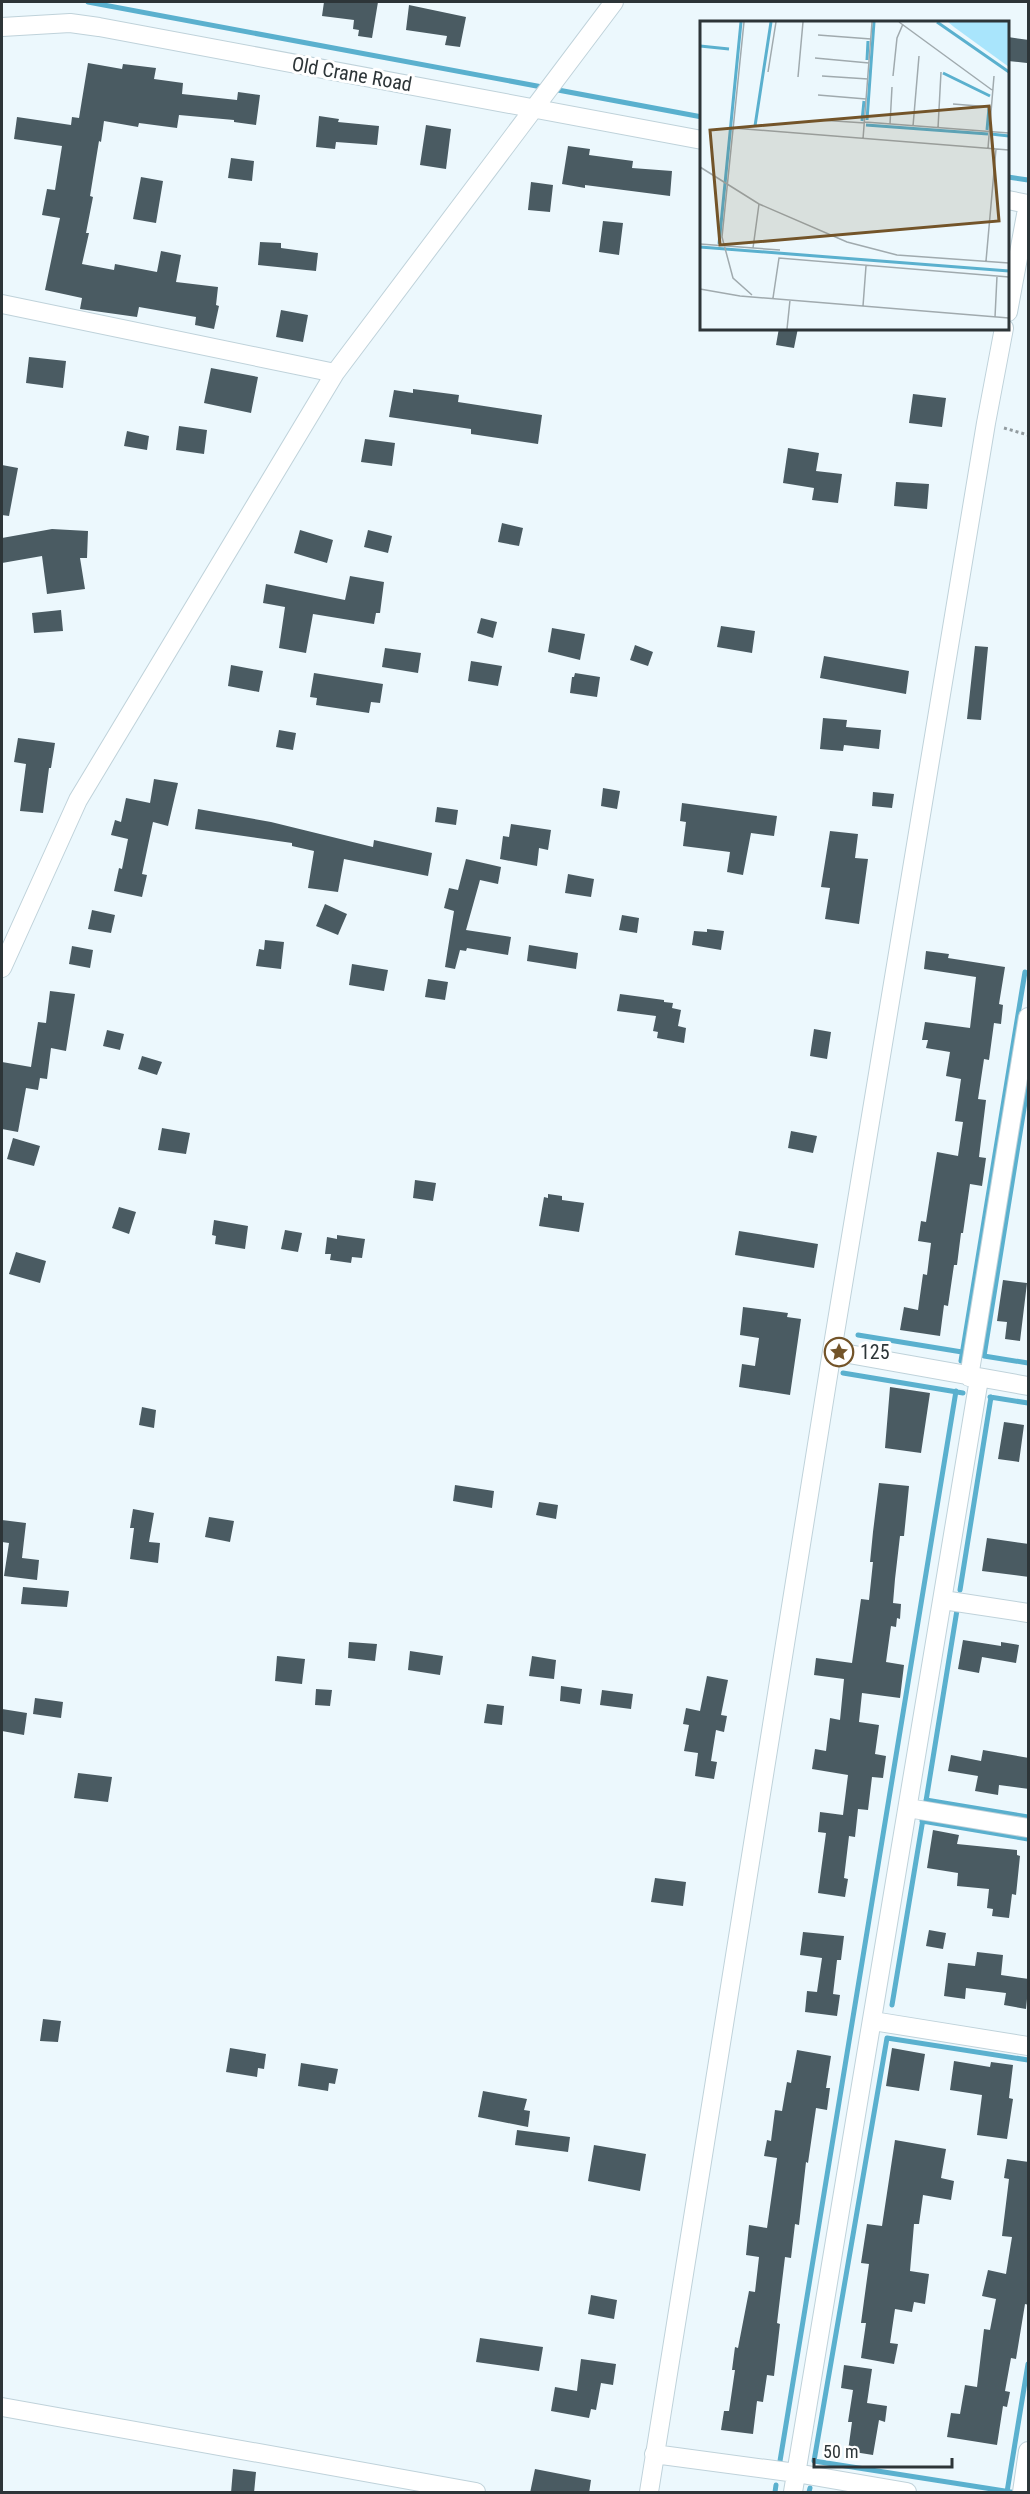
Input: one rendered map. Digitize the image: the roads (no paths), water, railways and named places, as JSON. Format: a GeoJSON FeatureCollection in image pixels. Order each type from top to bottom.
{"type":"FeatureCollection","features":[{"type":"Feature","properties":{"kind":"street"},"geometry":{"type":"LineString","coordinates":[[2,968],[78,800],[335,373],[614,2]]}},
{"type":"Feature","properties":{"kind":"street","name":"Old Crane Road"},"geometry":{"type":"LineString","coordinates":[[2,27],[70,23],[99,27],[536,107],[700,140]]}},
{"type":"Feature","properties":{"kind":"street"},"geometry":{"type":"LineString","coordinates":[[1009,200],[1028,204],[1009,307]]}},
{"type":"Feature","properties":{"kind":"street"},"geometry":{"type":"LineString","coordinates":[[2,304],[335,373]]}},
{"type":"Feature","properties":{"kind":"street"},"geometry":{"type":"LineString","coordinates":[[648,2493],[832,1351],[986,423],[1004,330]]}},
{"type":"Feature","properties":{"kind":"street"},"geometry":{"type":"LineString","coordinates":[[793,2493],[943,1600],[1029,1017]]}},
{"type":"Feature","properties":{"kind":"street"},"geometry":{"type":"LineString","coordinates":[[832,1351],[1029,1386]]}},
{"type":"Feature","properties":{"kind":"street"},"geometry":{"type":"LineString","coordinates":[[943,1600],[1029,1613]]}},
{"type":"Feature","properties":{"kind":"street"},"geometry":{"type":"LineString","coordinates":[[908,1808],[1029,1828]]}},
{"type":"Feature","properties":{"kind":"street"},"geometry":{"type":"LineString","coordinates":[[873,2022],[1029,2046]]}},
{"type":"Feature","properties":{"kind":"street"},"geometry":{"type":"LineString","coordinates":[[2,2407],[476,2493]]}},
{"type":"Feature","properties":{"kind":"street"},"geometry":{"type":"LineString","coordinates":[[1022,2493],[1029,2451]]}},
{"type":"Feature","properties":{"kind":"street"},"geometry":{"type":"LineString","coordinates":[[654,2454],[796,2473],[907,2493]]}},
{"type":"Feature","properties":{"kind":"waterway"},"geometry":{"type":"LineString","coordinates":[[88,2],[700,117]]}},
{"type":"Feature","properties":{"kind":"waterway"},"geometry":{"type":"LineString","coordinates":[[1009,177],[1028,180]]}},
{"type":"Feature","properties":{"kind":"waterway"},"geometry":{"type":"LineString","coordinates":[[961,1361],[1025,972]]}},
{"type":"Feature","properties":{"kind":"waterway"},"geometry":{"type":"LineString","coordinates":[[984,1356],[1028,1084]]}},
{"type":"Feature","properties":{"kind":"waterway"},"geometry":{"type":"LineString","coordinates":[[858,1335],[962,1352]]}},
{"type":"Feature","properties":{"kind":"waterway"},"geometry":{"type":"LineString","coordinates":[[984,1356],[1028,1363]]}},
{"type":"Feature","properties":{"kind":"waterway"},"geometry":{"type":"LineString","coordinates":[[843,1373],[963,1393]]}},
{"type":"Feature","properties":{"kind":"waterway"},"geometry":{"type":"LineString","coordinates":[[780,2461],[956,1391]]}},
{"type":"Feature","properties":{"kind":"waterway"},"geometry":{"type":"LineString","coordinates":[[990,1397],[1028,1403]]}},
{"type":"Feature","properties":{"kind":"waterway"},"geometry":{"type":"LineString","coordinates":[[960,1590],[991,1397]]}},
{"type":"Feature","properties":{"kind":"waterway"},"geometry":{"type":"LineString","coordinates":[[926,1801],[957,1610]]}},
{"type":"Feature","properties":{"kind":"waterway"},"geometry":{"type":"LineString","coordinates":[[926,1800],[1028,1817]]}},
{"type":"Feature","properties":{"kind":"waterway"},"geometry":{"type":"LineString","coordinates":[[892,2005],[923,1819]]}},
{"type":"Feature","properties":{"kind":"waterway"},"geometry":{"type":"LineString","coordinates":[[922,1821],[1028,1839]]}},
{"type":"Feature","properties":{"kind":"waterway"},"geometry":{"type":"LineString","coordinates":[[1011,2492],[814,2461],[887,2038],[1028,2060]]}},
{"type":"Feature","properties":{"kind":"waterway"},"geometry":{"type":"LineString","coordinates":[[1007,2492],[1028,2364]]}},
{"type":"Feature","properties":{"kind":"waterway"},"geometry":{"type":"LineString","coordinates":[[775,2492],[776,2485]]}},
{"type":"Feature","properties":{"kind":"waterway"},"geometry":{"type":"LineString","coordinates":[[809,2492],[810,2488]]}},
{"type":"Feature","properties":{"kind":"place","name":"125"},"geometry":{"type":"Point","coordinates":[839,1352]}}]}
